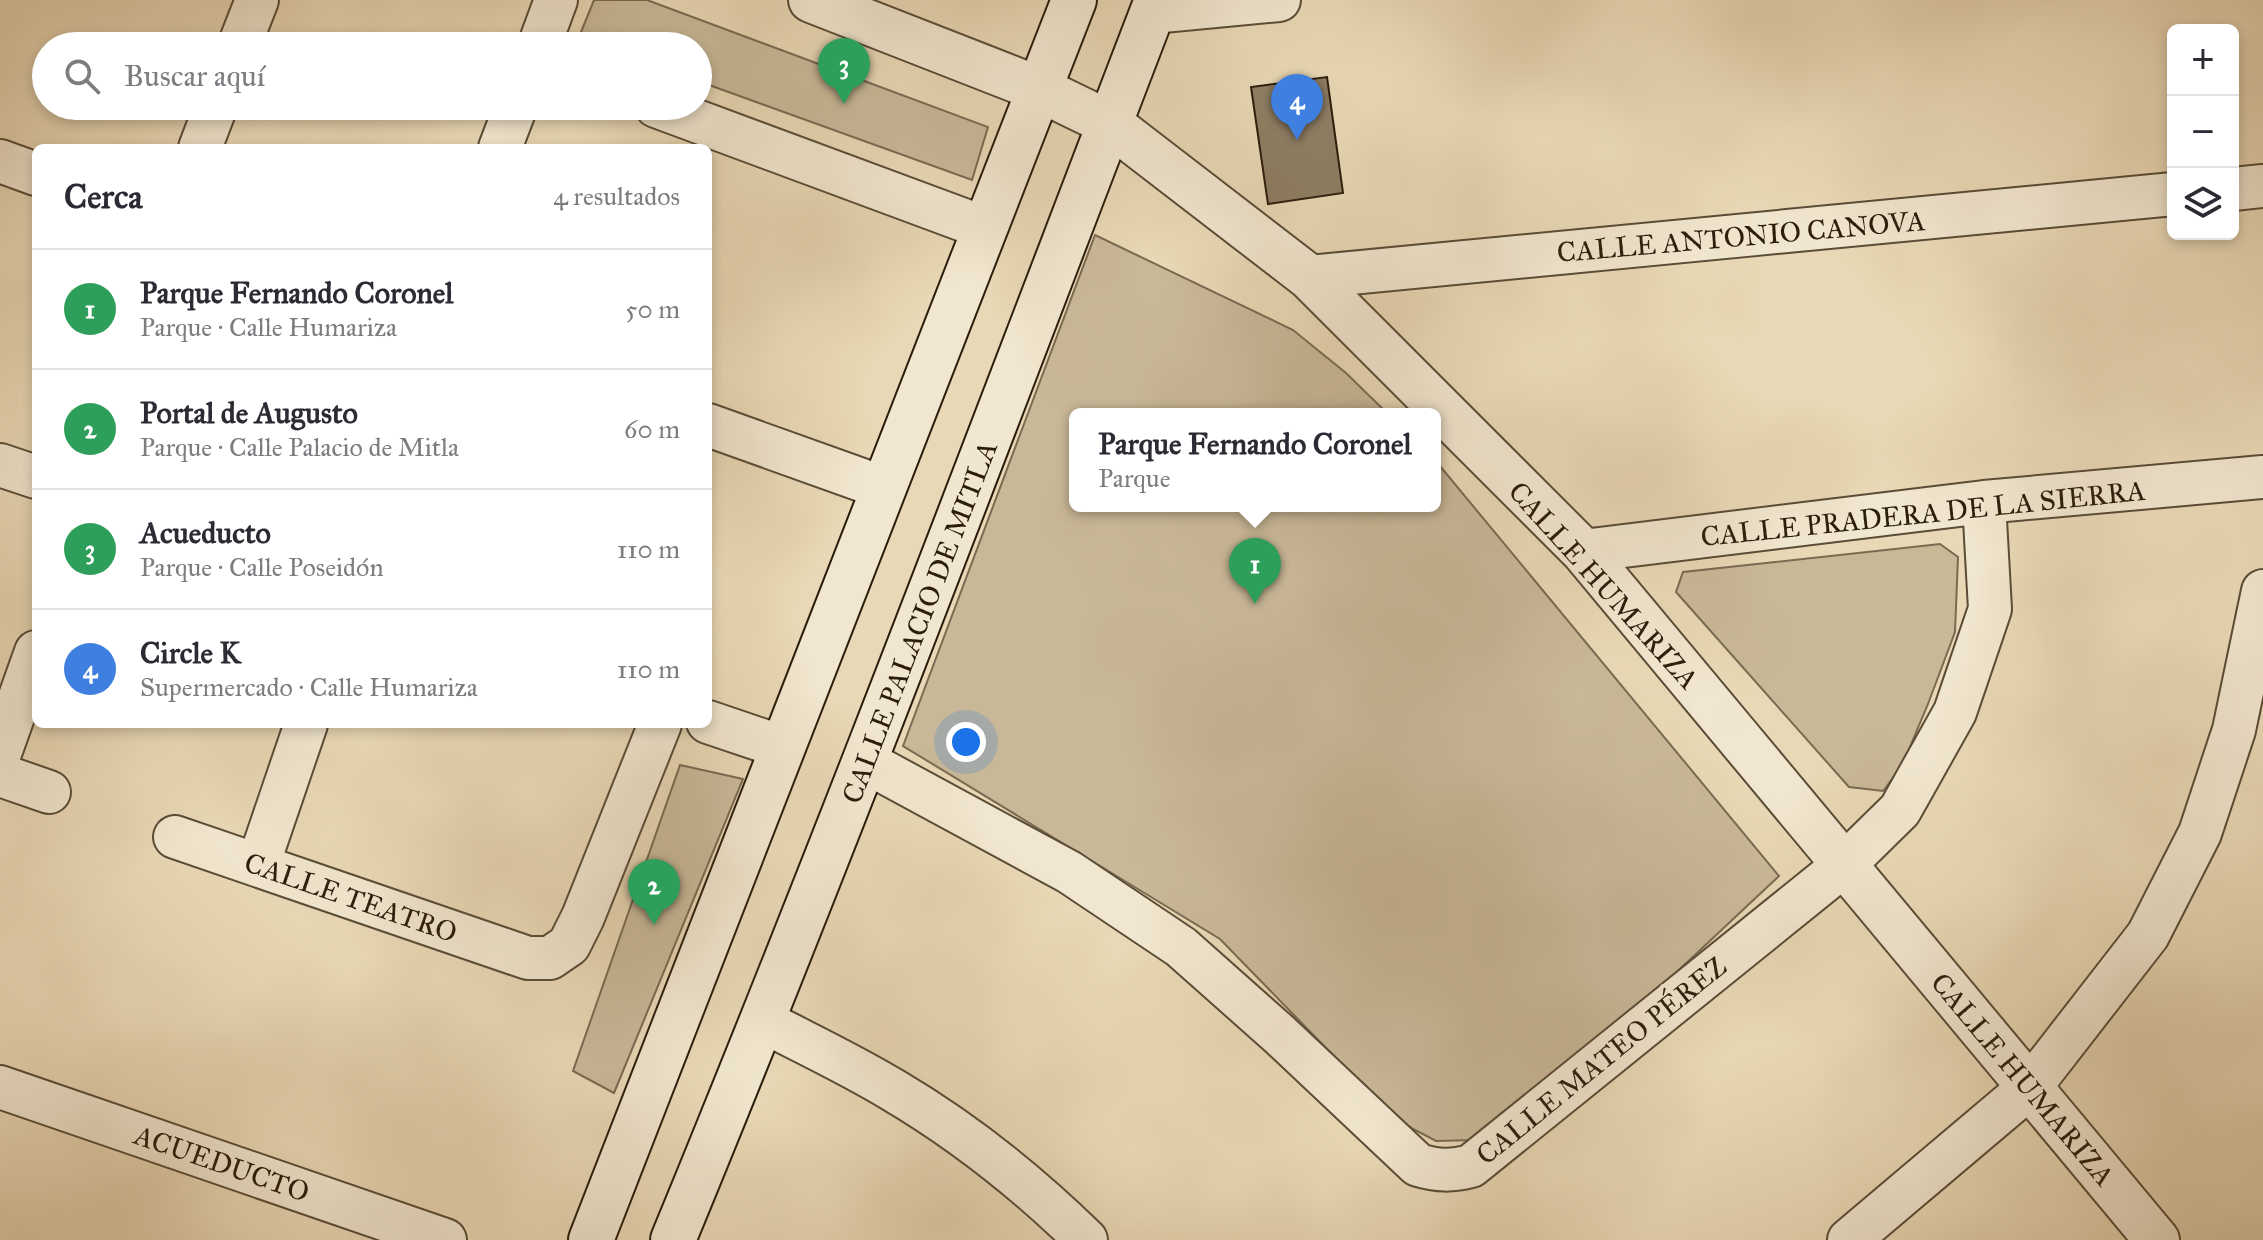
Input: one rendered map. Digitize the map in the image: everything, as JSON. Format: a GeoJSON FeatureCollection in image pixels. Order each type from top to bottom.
{"type":"FeatureCollection","features":[{"type":"Feature","properties":{"kind":"main road","name":"CALLE HUMARIZA"},"geometry":{"type":"LineString","coordinates":[[811,0],[1039,89],[1109,123],[1309,277],[1440,408]]}},
{"type":"Feature","properties":{"kind":"main road"},"geometry":{"type":"LineString","coordinates":[[591,1240],[1074,0]]}},
{"type":"Feature","properties":{"kind":"main road","name":"CALLE PALACIO DE MITLA"},"geometry":{"type":"LineString","coordinates":[[673,1240],[866,762],[1154,6]]}},
{"type":"Feature","properties":{"kind":"main road","name":"CALLE HUMARIZA"},"geometry":{"type":"LineString","coordinates":[[1441,409],[1583,551],[2157,1240]]}},
{"type":"Feature","properties":{"kind":"street"},"geometry":{"type":"LineString","coordinates":[[244,32],[257,0]]}},
{"type":"Feature","properties":{"kind":"street"},"geometry":{"type":"LineString","coordinates":[[544,32],[556,0]]}},
{"type":"Feature","properties":{"kind":"street"},"geometry":{"type":"LineString","coordinates":[[1154,6],[1279,0]]}},
{"type":"Feature","properties":{"kind":"street"},"geometry":{"type":"LineString","coordinates":[[202,144],[211,120]]}},
{"type":"Feature","properties":{"kind":"street"},"geometry":{"type":"LineString","coordinates":[[502,144],[511,120]]}},
{"type":"Feature","properties":{"kind":"street"},"geometry":{"type":"LineString","coordinates":[[694,120],[985,228]]}},
{"type":"Feature","properties":{"kind":"street"},"geometry":{"type":"LineString","coordinates":[[0,161],[32,173]]}},
{"type":"Feature","properties":{"kind":"street"},"geometry":{"type":"LineString","coordinates":[[2239,188],[2263,186]]}},
{"type":"Feature","properties":{"kind":"street","name":"CALLE ANTONIO CANOVA"},"geometry":{"type":"LineString","coordinates":[[1309,277],[2167,195]]}},
{"type":"Feature","properties":{"kind":"street"},"geometry":{"type":"LineString","coordinates":[[712,426],[884,488]]}},
{"type":"Feature","properties":{"kind":"street"},"geometry":{"type":"LineString","coordinates":[[0,465],[32,476]]}},
{"type":"Feature","properties":{"kind":"street","name":"CALLE PRADERA DE LA SIERRA"},"geometry":{"type":"LineString","coordinates":[[1583,551],[1984,502],[2263,477]]}},
{"type":"Feature","properties":{"kind":"street","name":"CALLE MATEO PÉREZ"},"geometry":{"type":"LineString","coordinates":[[866,762],[1069,872],[1181,947],[1418,1165],[1452,1171],[1471,1166],[1844,865],[1900,810],[1955,712],[1990,609],[1984,502]]}},
{"type":"Feature","properties":{"kind":"street"},"geometry":{"type":"LineString","coordinates":[[1849,1240],[2030,1087],[2148,935],[2200,833],[2234,730],[2263,591]]}},
{"type":"Feature","properties":{"kind":"street"},"geometry":{"type":"LineString","coordinates":[[0,753],[32,663]]}},
{"type":"Feature","properties":{"kind":"street"},"geometry":{"type":"LineString","coordinates":[[712,723],[782,747]]}},
{"type":"Feature","properties":{"kind":"street"},"geometry":{"type":"LineString","coordinates":[[258,865],[305,728]]}},
{"type":"Feature","properties":{"kind":"street","name":"CALLE TEATRO"},"geometry":{"type":"LineString","coordinates":[[175,837],[528,958],[550,958],[569,945],[583,917],[658,728]]}},
{"type":"Feature","properties":{"kind":"street"},"geometry":{"type":"LineString","coordinates":[[0,775],[49,792]]}},
{"type":"Feature","properties":{"kind":"street"},"geometry":{"type":"LineString","coordinates":[[763,1021],[893,1089],[973,1142],[1042,1197],[1086,1240]]}},
{"type":"Feature","properties":{"kind":"street","name":"ACUEDUCTO"},"geometry":{"type":"LineString","coordinates":[[0,1087],[445,1240]]}},
{"type":"Feature","properties":{"kind":"shaded area"},"geometry":{"type":"Polygon","coordinates":[[[594,0],[647,0],[988,127],[972,180],[712,86],[712,32],[581,32],[594,0]]]}},
{"type":"Feature","properties":{"kind":"shaded area"},"geometry":{"type":"Polygon","coordinates":[[[1095,235],[1293,330],[1346,373],[1382,408],[1069,408],[1069,512],[1441,512],[1441,467],[1779,876],[1518,1121],[1476,1140],[1436,1141],[1396,1120],[1220,939],[903,746],[1095,235]]]}},
{"type":"Feature","properties":{"kind":"shaded area"},"geometry":{"type":"Polygon","coordinates":[[[1940,544],[1958,557],[1955,632],[1902,766],[1883,791],[1849,787],[1676,592],[1683,572],[1940,544]]]}},
{"type":"Feature","properties":{"kind":"shaded area"},"geometry":{"type":"Polygon","coordinates":[[[680,765],[743,779],[614,1093],[573,1071],[680,765]]]}},
{"type":"Feature","properties":{"kind":"building"},"geometry":{"type":"Polygon","coordinates":[[[1327,77],[1343,193],[1268,204],[1251,87],[1327,77]]]}},
{"type":"Feature","properties":{"kind":"place","name":"Acueducto"},"geometry":{"type":"Point","coordinates":[844,104]}},
{"type":"Feature","properties":{"kind":"place","name":"Circle K"},"geometry":{"type":"Point","coordinates":[1297,140]}},
{"type":"Feature","properties":{"kind":"place","name":"Parque Fernando Coronel"},"geometry":{"type":"Point","coordinates":[1255,604]}},
{"type":"Feature","properties":{"kind":"place","name":"Portal de Augusto"},"geometry":{"type":"Point","coordinates":[654,925]}}]}
